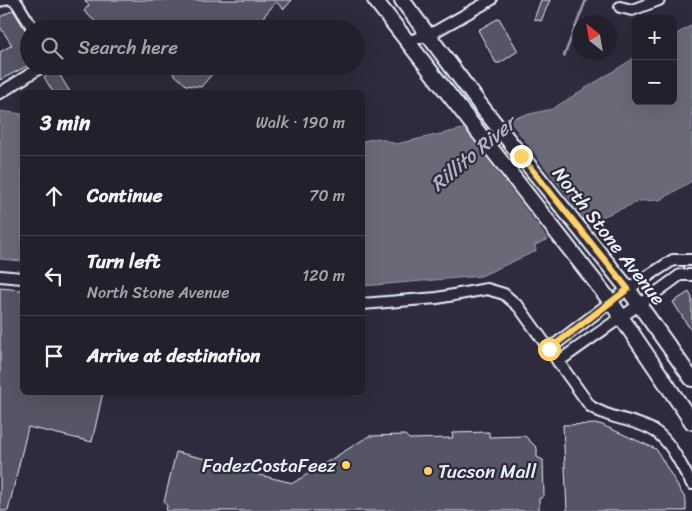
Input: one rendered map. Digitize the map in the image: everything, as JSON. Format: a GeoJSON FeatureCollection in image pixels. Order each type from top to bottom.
{"type":"FeatureCollection","features":[{"type":"Feature","properties":{"kind":"main road","name":"North Stone Avenue"},"geometry":{"type":"LineString","coordinates":[[375,0],[611,302],[692,422]]}},
{"type":"Feature","properties":{"kind":"main road","name":"North Stone Avenue"},"geometry":{"type":"LineString","coordinates":[[402,0],[481,106],[628,289],[692,379]]}},
{"type":"Feature","properties":{"kind":"street"},"geometry":{"type":"LineString","coordinates":[[0,2],[4,0]]}},
{"type":"Feature","properties":{"kind":"street"},"geometry":{"type":"LineString","coordinates":[[408,41],[429,35],[491,0]]}},
{"type":"Feature","properties":{"kind":"street"},"geometry":{"type":"LineString","coordinates":[[620,7],[632,10],[659,0]]}},
{"type":"Feature","properties":{"kind":"street"},"geometry":{"type":"LineString","coordinates":[[15,2],[27,20]]}},
{"type":"Feature","properties":{"kind":"street"},"geometry":{"type":"LineString","coordinates":[[0,94],[29,75]]}},
{"type":"Feature","properties":{"kind":"street"},"geometry":{"type":"LineString","coordinates":[[549,349],[628,289],[674,260],[692,260]]}},
{"type":"Feature","properties":{"kind":"street"},"geometry":{"type":"LineString","coordinates":[[558,362],[680,275],[692,275]]}},
{"type":"Feature","properties":{"kind":"street"},"geometry":{"type":"LineString","coordinates":[[0,276],[20,278]]}},
{"type":"Feature","properties":{"kind":"street"},"geometry":{"type":"LineString","coordinates":[[365,304],[428,300],[481,289],[504,294],[519,307],[585,400],[596,410],[652,430],[660,436],[692,484]]}},
{"type":"Feature","properties":{"kind":"water","name":"Rillito River"},"geometry":{"type":"Polygon","coordinates":[[[692,25],[692,181],[660,200],[640,201],[535,245],[536,251],[481,276],[365,286],[365,141],[378,138],[396,144],[552,109],[632,59],[632,105],[677,105],[677,34],[692,25]]]}},
{"type":"Feature","properties":{"kind":"water"},"geometry":{"type":"Polygon","coordinates":[[[0,111],[20,114],[20,261],[0,259],[0,111]]]}},
{"type":"Feature","properties":{"kind":"pier"},"geometry":{"type":"Polygon","coordinates":[[[506,117],[589,225],[550,241],[463,127],[506,117]]]}},
{"type":"Feature","properties":{"kind":"building"},"geometry":{"type":"Polygon","coordinates":[[[84,0],[292,0],[284,9],[276,2],[261,20],[94,20],[84,11],[89,5],[84,0]]]}},
{"type":"Feature","properties":{"kind":"building"},"geometry":{"type":"Polygon","coordinates":[[[541,0],[550,0],[541,21],[534,19],[541,0]]]}},
{"type":"Feature","properties":{"kind":"building"},"geometry":{"type":"Polygon","coordinates":[[[13,10],[20,21],[20,70],[0,80],[0,52],[12,45],[0,27],[0,17],[13,10]]]}},
{"type":"Feature","properties":{"kind":"building"},"geometry":{"type":"Polygon","coordinates":[[[499,18],[518,51],[500,63],[496,63],[478,30],[499,18]]]}},
{"type":"Feature","properties":{"kind":"building"},"geometry":{"type":"Polygon","coordinates":[[[48,75],[60,75],[69,90],[52,90],[44,77],[48,75]]]}},
{"type":"Feature","properties":{"kind":"building"},"geometry":{"type":"Polygon","coordinates":[[[175,75],[211,75],[201,87],[186,85],[175,75]]]}},
{"type":"Feature","properties":{"kind":"building"},"geometry":{"type":"Polygon","coordinates":[[[0,288],[20,290],[20,395],[102,395],[92,442],[28,427],[8,511],[0,511],[0,288]]]}},
{"type":"Feature","properties":{"kind":"building"},"geometry":{"type":"Polygon","coordinates":[[[689,292],[692,298],[692,332],[673,302],[689,292]]]}},
{"type":"Feature","properties":{"kind":"building"},"geometry":{"type":"Polygon","coordinates":[[[600,424],[656,449],[686,500],[686,511],[567,511],[563,425],[600,424]]]}},
{"type":"Feature","properties":{"kind":"building","name":"Tucson Mall"},"geometry":{"type":"Polygon","coordinates":[[[489,432],[489,437],[525,436],[537,448],[537,457],[543,460],[544,496],[539,499],[539,509],[537,511],[166,511],[167,506],[164,502],[176,452],[248,469],[251,473],[293,483],[369,436],[405,435],[409,439],[453,438],[452,433],[489,432]]]}},
{"type":"Feature","properties":{"kind":"waterway"},"geometry":{"type":"LineString","coordinates":[[564,56],[586,0]]}},
{"type":"Feature","properties":{"kind":"place","name":"FadezCostaFeez"},"geometry":{"type":"Point","coordinates":[346,465]}},
{"type":"Feature","properties":{"kind":"place","name":"Tucson Mall"},"geometry":{"type":"Point","coordinates":[428,471]}},
{"type":"Feature","properties":{"kind":"route"},"geometry":{"type":"LineString","coordinates":[[521,156],[628,289],[549,349]]}}]}
